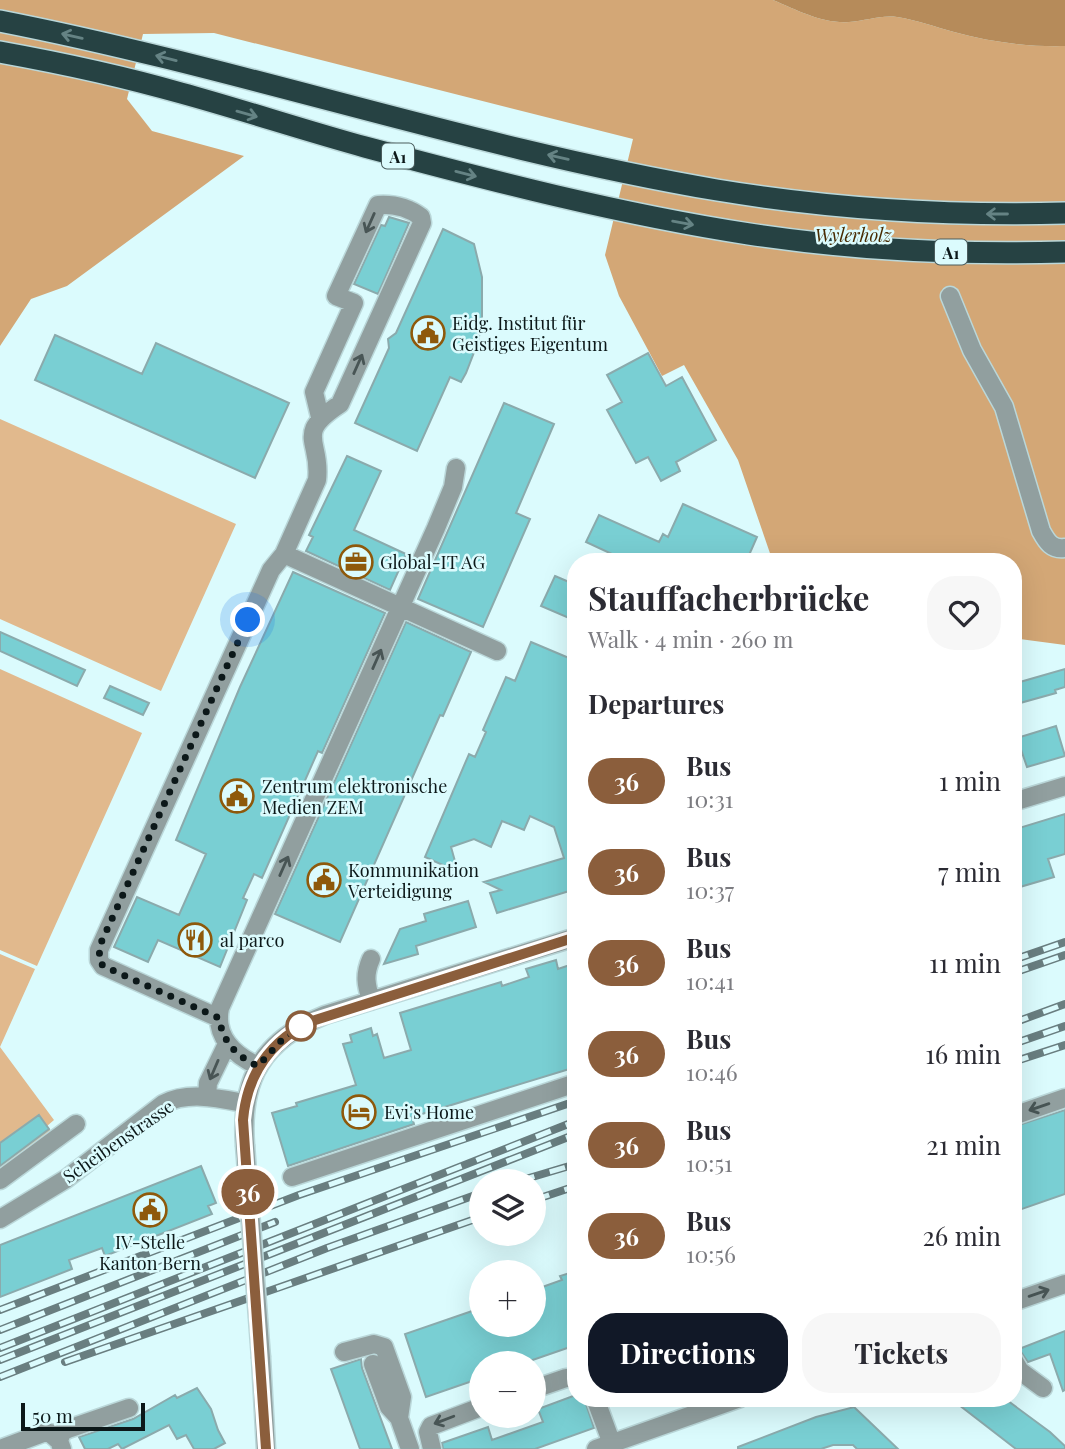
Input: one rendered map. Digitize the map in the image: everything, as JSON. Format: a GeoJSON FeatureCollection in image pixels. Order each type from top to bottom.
{"type":"FeatureCollection","features":[{"type":"Feature","properties":{"kind":"highway","name":"A1"},"geometry":{"type":"LineString","coordinates":[[0,21],[138,52],[350,107],[625,172],[731,192],[841,206],[969,214],[1065,213]]}},
{"type":"Feature","properties":{"kind":"highway","name":"A1"},"geometry":{"type":"LineString","coordinates":[[0,52],[131,80],[398,156],[616,210],[751,235],[837,245],[941,252],[1065,252]]}},
{"type":"Feature","properties":{"kind":"street"},"geometry":{"type":"LineString","coordinates":[[219,1018],[103,966],[99,960],[99,950],[271,570],[284,554],[317,480],[311,438],[320,417],[340,404],[422,223],[422,217],[417,213],[392,204],[378,205],[336,296],[354,303],[314,392],[320,417]]}},
{"type":"Feature","properties":{"kind":"street"},"geometry":{"type":"LineString","coordinates":[[950,296],[972,350],[1004,407],[1041,531],[1048,544],[1059,549],[1065,548]]}},
{"type":"Feature","properties":{"kind":"street"},"geometry":{"type":"LineString","coordinates":[[346,322],[372,334]]}},
{"type":"Feature","properties":{"kind":"street"},"geometry":{"type":"LineString","coordinates":[[258,1066],[243,1058],[227,1044],[219,1018],[223,1001],[401,607],[453,487],[456,468]]}},
{"type":"Feature","properties":{"kind":"street"},"geometry":{"type":"LineString","coordinates":[[284,554],[497,651]]}},
{"type":"Feature","properties":{"kind":"street"},"geometry":{"type":"LineString","coordinates":[[1022,799],[1065,786]]}},
{"type":"Feature","properties":{"kind":"street"},"geometry":{"type":"LineString","coordinates":[[266,1449],[244,1103],[258,1066],[267,1054],[300,1027],[325,1015],[567,940]]}},
{"type":"Feature","properties":{"kind":"street"},"geometry":{"type":"LineString","coordinates":[[371,959],[365,973],[365,983],[371,1001]]}},
{"type":"Feature","properties":{"kind":"street"},"geometry":{"type":"LineString","coordinates":[[206,1097],[208,1083],[227,1044]]}},
{"type":"Feature","properties":{"kind":"street"},"geometry":{"type":"LineString","coordinates":[[292,1177],[567,1086]]}},
{"type":"Feature","properties":{"kind":"street","name":"Scheibenstrasse"},"geometry":{"type":"LineString","coordinates":[[0,1219],[66,1179],[163,1104],[180,1098],[206,1097],[244,1103]]}},
{"type":"Feature","properties":{"kind":"street"},"geometry":{"type":"LineString","coordinates":[[1022,1113],[1065,1098]]}},
{"type":"Feature","properties":{"kind":"street"},"geometry":{"type":"LineString","coordinates":[[0,1180],[76,1124]]}},
{"type":"Feature","properties":{"kind":"street"},"geometry":{"type":"LineString","coordinates":[[1022,1299],[1065,1284]]}},
{"type":"Feature","properties":{"kind":"street"},"geometry":{"type":"LineString","coordinates":[[344,1352],[374,1344],[384,1347],[402,1397],[399,1418]]}},
{"type":"Feature","properties":{"kind":"street"},"geometry":{"type":"LineString","coordinates":[[373,1364],[389,1407],[399,1418],[410,1449]]}},
{"type":"Feature","properties":{"kind":"street"},"geometry":{"type":"LineString","coordinates":[[1022,1372],[1043,1388]]}},
{"type":"Feature","properties":{"kind":"street"},"geometry":{"type":"LineString","coordinates":[[546,1384],[567,1378]]}},
{"type":"Feature","properties":{"kind":"street"},"geometry":{"type":"LineString","coordinates":[[597,1407],[604,1446],[714,1407]]}},
{"type":"Feature","properties":{"kind":"street"},"geometry":{"type":"LineString","coordinates":[[60,1445],[62,1432],[129,1408]]}},
{"type":"Feature","properties":{"kind":"street"},"geometry":{"type":"LineString","coordinates":[[432,1449],[428,1435],[431,1426],[469,1412]]}},
{"type":"Feature","properties":{"kind":"street"},"geometry":{"type":"LineString","coordinates":[[0,1449],[43,1433],[50,1433],[60,1445]]}},
{"type":"Feature","properties":{"kind":"shaded area"},"geometry":{"type":"Polygon","coordinates":[[[773,0],[1065,0],[1065,46],[995,41],[897,17],[849,22],[830,21],[773,0]]]}},
{"type":"Feature","properties":{"kind":"shaded area"},"geometry":{"type":"Polygon","coordinates":[[[0,419],[236,524],[161,691],[0,619],[0,419]]]}},
{"type":"Feature","properties":{"kind":"shaded area"},"geometry":{"type":"Polygon","coordinates":[[[0,669],[142,733],[37,966],[0,950],[0,669]]]}},
{"type":"Feature","properties":{"kind":"shaded area"},"geometry":{"type":"Polygon","coordinates":[[[0,954],[35,969],[0,1047],[0,954]]]}},
{"type":"Feature","properties":{"kind":"shaded area"},"geometry":{"type":"Polygon","coordinates":[[[0,1047],[54,1120],[47,1126],[51,1131],[0,1168],[0,1047]]]}},
{"type":"Feature","properties":{"kind":"green space","name":"Wylerholz"},"geometry":{"type":"Polygon","coordinates":[[[0,0],[773,0],[830,21],[849,22],[897,17],[995,41],[1065,46],[1065,645],[1022,639],[1022,553],[770,553],[738,460],[684,365],[662,376],[619,296],[605,255],[633,139],[214,33],[143,34],[127,99],[152,131],[244,156],[67,286],[31,299],[0,346],[0,0]]]}},
{"type":"Feature","properties":{"kind":"building"},"geometry":{"type":"Polygon","coordinates":[[[389,217],[409,223],[378,294],[354,284],[381,225],[385,226],[389,217]]]}},
{"type":"Feature","properties":{"kind":"building"},"geometry":{"type":"Polygon","coordinates":[[[443,229],[474,244],[482,277],[482,321],[478,342],[466,373],[461,382],[450,377],[417,451],[355,423],[389,348],[388,339],[396,333],[443,229]]]}},
{"type":"Feature","properties":{"kind":"building"},"geometry":{"type":"Polygon","coordinates":[[[55,335],[142,374],[156,343],[289,403],[255,478],[35,380],[55,335]]]}},
{"type":"Feature","properties":{"kind":"building"},"geometry":{"type":"Polygon","coordinates":[[[648,353],[666,386],[682,377],[716,440],[676,462],[680,471],[661,481],[648,457],[636,463],[607,410],[622,402],[607,375],[648,353]]]}},
{"type":"Feature","properties":{"kind":"building"},"geometry":{"type":"Polygon","coordinates":[[[504,403],[554,424],[516,513],[530,519],[483,627],[418,599],[504,403]]]}},
{"type":"Feature","properties":{"kind":"building"},"geometry":{"type":"Polygon","coordinates":[[[347,456],[381,471],[354,530],[406,554],[390,590],[306,551],[313,537],[309,535],[347,456]]]}},
{"type":"Feature","properties":{"kind":"building"},"geometry":{"type":"Polygon","coordinates":[[[683,504],[757,537],[750,553],[610,553],[586,542],[599,515],[659,542],[663,534],[668,537],[683,504]]]}},
{"type":"Feature","properties":{"kind":"building"},"geometry":{"type":"Polygon","coordinates":[[[293,572],[385,613],[322,753],[318,751],[262,878],[254,874],[243,898],[247,900],[220,967],[158,940],[148,962],[114,947],[137,897],[179,915],[206,854],[176,840],[240,687],[293,572]]]}},
{"type":"Feature","properties":{"kind":"building"},"geometry":{"type":"Polygon","coordinates":[[[555,576],[567,581],[567,617],[541,606],[555,576]]]}},
{"type":"Feature","properties":{"kind":"building"},"geometry":{"type":"Polygon","coordinates":[[[406,622],[471,652],[443,716],[440,715],[340,942],[275,914],[406,622]]]}},
{"type":"Feature","properties":{"kind":"building"},"geometry":{"type":"Polygon","coordinates":[[[0,632],[85,670],[77,686],[0,651],[0,632]]]}},
{"type":"Feature","properties":{"kind":"building"},"geometry":{"type":"Polygon","coordinates":[[[531,642],[567,657],[567,892],[497,913],[490,893],[501,890],[484,882],[564,858],[554,827],[530,816],[524,830],[502,821],[491,847],[474,839],[451,847],[458,872],[425,857],[469,754],[475,757],[486,732],[483,730],[506,677],[515,681],[531,642]]]}},
{"type":"Feature","properties":{"kind":"building"},"geometry":{"type":"Polygon","coordinates":[[[1065,669],[1065,687],[1055,690],[1056,693],[1022,702],[1022,681],[1065,669]]]}},
{"type":"Feature","properties":{"kind":"building"},"geometry":{"type":"Polygon","coordinates":[[[110,686],[149,703],[143,715],[104,698],[110,686]]]}},
{"type":"Feature","properties":{"kind":"building"},"geometry":{"type":"Polygon","coordinates":[[[1056,726],[1065,756],[1027,767],[1022,752],[1022,736],[1056,726]]]}},
{"type":"Feature","properties":{"kind":"building"},"geometry":{"type":"Polygon","coordinates":[[[1065,814],[1065,854],[1048,859],[1054,877],[1022,886],[1022,827],[1065,814]]]}},
{"type":"Feature","properties":{"kind":"building"},"geometry":{"type":"Polygon","coordinates":[[[468,901],[476,927],[416,946],[418,954],[384,964],[400,929],[426,921],[424,914],[468,901]]]}},
{"type":"Feature","properties":{"kind":"building"},"geometry":{"type":"Polygon","coordinates":[[[556,960],[558,969],[567,966],[567,1070],[412,1117],[414,1124],[288,1166],[272,1113],[356,1085],[343,1044],[352,1042],[350,1035],[371,1028],[373,1036],[377,1034],[384,1058],[411,1050],[400,1013],[501,982],[502,986],[529,977],[526,969],[556,960]]]}},
{"type":"Feature","properties":{"kind":"building"},"geometry":{"type":"Polygon","coordinates":[[[1065,1110],[1065,1194],[1022,1209],[1022,1124],[1065,1110]]]}},
{"type":"Feature","properties":{"kind":"building"},"geometry":{"type":"Polygon","coordinates":[[[39,1115],[49,1129],[0,1166],[0,1143],[39,1115]]]}},
{"type":"Feature","properties":{"kind":"building"},"geometry":{"type":"Polygon","coordinates":[[[201,1166],[216,1203],[208,1206],[212,1214],[105,1256],[102,1248],[69,1260],[72,1269],[0,1297],[0,1245],[201,1166]]]}},
{"type":"Feature","properties":{"kind":"building"},"geometry":{"type":"Polygon","coordinates":[[[567,1274],[567,1348],[546,1355],[546,1351],[469,1351],[469,1382],[426,1397],[405,1334],[469,1312],[469,1337],[546,1337],[546,1286],[562,1280],[560,1276],[567,1274]]]}},
{"type":"Feature","properties":{"kind":"building"},"geometry":{"type":"Polygon","coordinates":[[[1065,1331],[1065,1390],[1063,1391],[1050,1354],[1028,1362],[1022,1353],[1022,1348],[1065,1331]]]}},
{"type":"Feature","properties":{"kind":"building"},"geometry":{"type":"Polygon","coordinates":[[[361,1359],[392,1449],[360,1449],[331,1369],[361,1359]]]}},
{"type":"Feature","properties":{"kind":"building"},"geometry":{"type":"Polygon","coordinates":[[[197,1388],[211,1409],[225,1443],[214,1449],[194,1449],[186,1435],[177,1439],[169,1425],[122,1449],[118,1444],[108,1449],[85,1449],[79,1437],[133,1419],[175,1395],[177,1398],[197,1388]]]}},
{"type":"Feature","properties":{"kind":"building"},"geometry":{"type":"Polygon","coordinates":[[[567,1398],[567,1407],[587,1407],[594,1428],[535,1449],[443,1449],[442,1443],[485,1428],[488,1428],[492,1440],[526,1428],[546,1428],[546,1406],[567,1398]]]}},
{"type":"Feature","properties":{"kind":"building"},"geometry":{"type":"Polygon","coordinates":[[[854,1407],[898,1449],[857,1449],[853,1445],[833,1445],[821,1449],[738,1449],[816,1417],[854,1407]]]}},
{"type":"Feature","properties":{"kind":"building"},"geometry":{"type":"Polygon","coordinates":[[[962,1407],[1016,1407],[1065,1446],[1065,1449],[1016,1449],[962,1407]]]}},
{"type":"Feature","properties":{"kind":"railway"},"geometry":{"type":"LineString","coordinates":[[1022,957],[1065,942]]}},
{"type":"Feature","properties":{"kind":"railway"},"geometry":{"type":"LineString","coordinates":[[1022,970],[1065,955]]}},
{"type":"Feature","properties":{"kind":"railway"},"geometry":{"type":"LineString","coordinates":[[1022,1020],[1065,1004]]}},
{"type":"Feature","properties":{"kind":"railway"},"geometry":{"type":"LineString","coordinates":[[1022,1041],[1065,1026]]}},
{"type":"Feature","properties":{"kind":"railway"},"geometry":{"type":"LineString","coordinates":[[1022,1059],[1065,1045]]}},
{"type":"Feature","properties":{"kind":"railway"},"geometry":{"type":"LineString","coordinates":[[0,1310],[299,1195],[567,1104]]}},
{"type":"Feature","properties":{"kind":"railway"},"geometry":{"type":"LineString","coordinates":[[0,1348],[567,1125]]}},
{"type":"Feature","properties":{"kind":"railway"},"geometry":{"type":"LineString","coordinates":[[0,1360],[567,1138]]}},
{"type":"Feature","properties":{"kind":"railway"},"geometry":{"type":"LineString","coordinates":[[546,1173],[567,1167]]}},
{"type":"Feature","properties":{"kind":"railway"},"geometry":{"type":"LineString","coordinates":[[546,1196],[567,1189]]}},
{"type":"Feature","properties":{"kind":"railway"},"geometry":{"type":"LineString","coordinates":[[0,1377],[327,1248],[469,1197]]}},
{"type":"Feature","properties":{"kind":"railway"},"geometry":{"type":"LineString","coordinates":[[65,1362],[469,1221]]}},
{"type":"Feature","properties":{"kind":"railway"},"geometry":{"type":"LineString","coordinates":[[0,1330],[275,1222]]}},
{"type":"Feature","properties":{"kind":"bus line","name":"36"},"geometry":{"type":"LineString","coordinates":[[266,1449],[243,1120],[244,1103],[258,1066],[267,1054],[292,1032],[325,1015],[567,940]]}},
{"type":"Feature","properties":{"kind":"place","name":"Eidg. Institut für Geistiges Eigentum"},"geometry":{"type":"Point","coordinates":[428,333]}},
{"type":"Feature","properties":{"kind":"place","name":"Global-IT AG"},"geometry":{"type":"Point","coordinates":[356,562]}},
{"type":"Feature","properties":{"kind":"place","name":"Zentrum elektronische Medien ZEM"},"geometry":{"type":"Point","coordinates":[237,796]}},
{"type":"Feature","properties":{"kind":"place","name":"Kommunikation Verteidigung"},"geometry":{"type":"Point","coordinates":[324,880]}},
{"type":"Feature","properties":{"kind":"place","name":"al parco"},"geometry":{"type":"Point","coordinates":[195,940]}},
{"type":"Feature","properties":{"kind":"place","name":"Evi’s Home"},"geometry":{"type":"Point","coordinates":[359,1112]}},
{"type":"Feature","properties":{"kind":"place","name":"IV-Stelle Kanton Bern"},"geometry":{"type":"Point","coordinates":[150,1210]}},
{"type":"Feature","properties":{"kind":"route"},"geometry":{"type":"LineString","coordinates":[[248,620],[100,945],[99,960],[103,966],[219,1018],[227,1044],[250,1063],[258,1066],[267,1054],[301,1026]]}}]}
